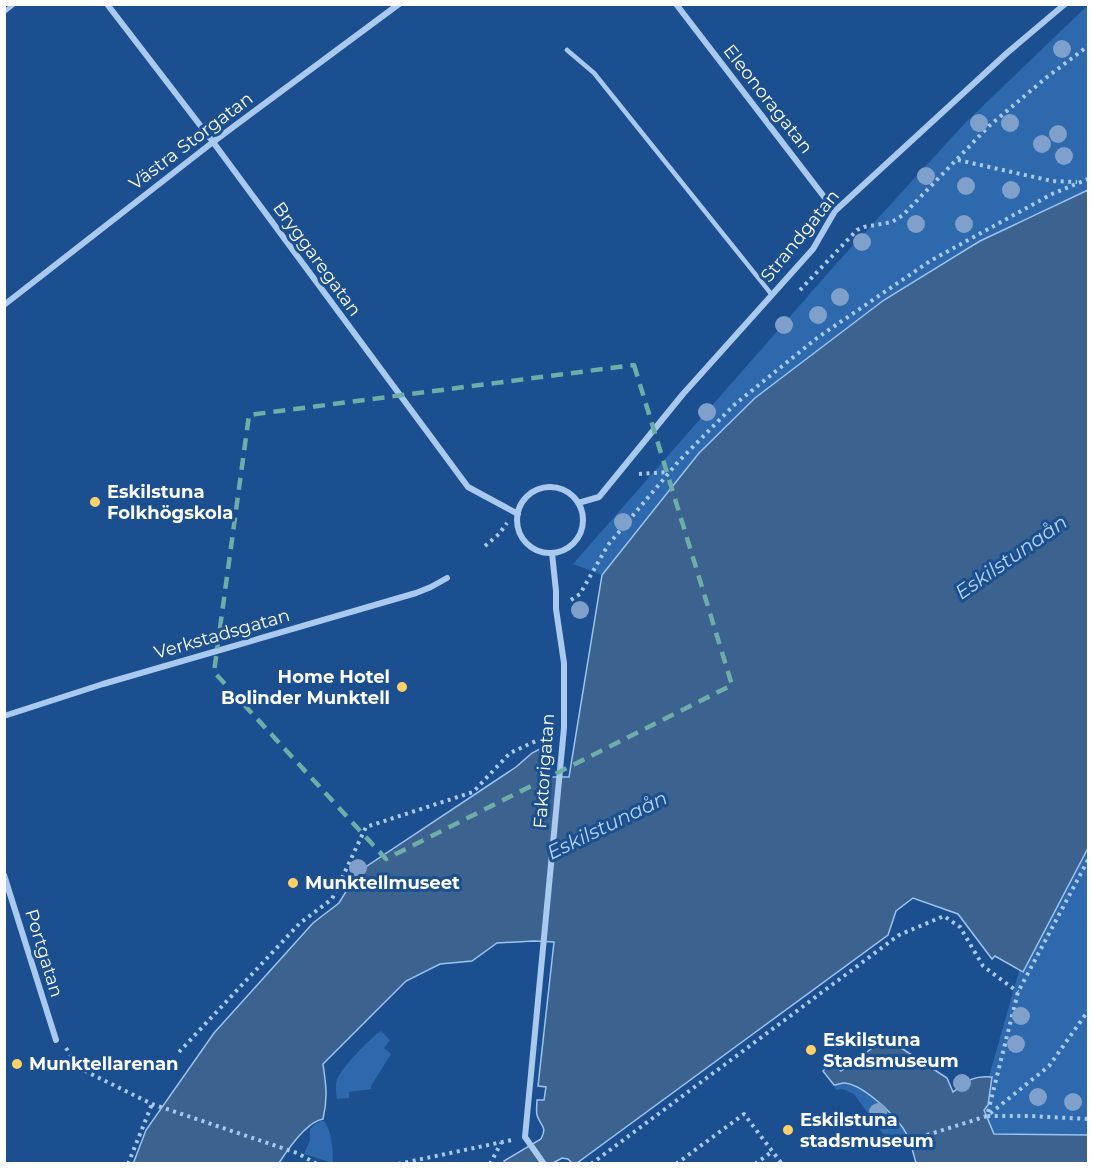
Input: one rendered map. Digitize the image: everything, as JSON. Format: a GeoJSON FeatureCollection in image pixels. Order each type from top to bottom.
{"type":"FeatureCollection","features":[{"type":"Feature","properties":{"kind":"street","name":"Bryggaregatan"},"geometry":{"type":"LineString","coordinates":[[107,4],[213,142],[468,487],[515,513]]}},
{"type":"Feature","properties":{"kind":"street","name":"Västra Storgatan"},"geometry":{"type":"LineString","coordinates":[[4,305],[213,142],[399,4]]}},
{"type":"Feature","properties":{"kind":"street","name":"Eleonoragatan"},"geometry":{"type":"LineString","coordinates":[[676,4],[835,211]]}},
{"type":"Feature","properties":{"kind":"street","name":"Strandgatan"},"geometry":{"type":"LineString","coordinates":[[578,503],[599,496],[683,394],[813,249],[835,211],[1007,52],[1065,4]]}},
{"type":"Feature","properties":{"kind":"street"},"geometry":{"type":"LineString","coordinates":[[553,487],[572,495],[578,503],[582,513],[580,534],[566,549],[546,553],[528,545],[522,538],[515,513],[525,498],[533,492],[553,487]]}},
{"type":"Feature","properties":{"kind":"street","name":"Faktorigatan"},"geometry":{"type":"LineString","coordinates":[[525,1137],[564,728],[564,663],[556,609],[552,553]]}},
{"type":"Feature","properties":{"kind":"street","name":"Verkstadsgatan"},"geometry":{"type":"LineString","coordinates":[[4,716],[103,684],[416,593],[447,578]]}},
{"type":"Feature","properties":{"kind":"street","name":"Portgatan"},"geometry":{"type":"LineString","coordinates":[[4,875],[56,1040]]}},
{"type":"Feature","properties":{"kind":"street"},"geometry":{"type":"LineString","coordinates":[[525,1137],[544,1164]]}},
{"type":"Feature","properties":{"kind":"lane"},"geometry":{"type":"LineString","coordinates":[[4,12],[14,4]]}},
{"type":"Feature","properties":{"kind":"lane"},"geometry":{"type":"LineString","coordinates":[[567,50],[594,73],[772,295]]}},
{"type":"Feature","properties":{"kind":"path"},"geometry":{"type":"LineString","coordinates":[[797,292],[857,230],[892,222],[903,215],[989,126],[1047,77],[1089,46]]}},
{"type":"Feature","properties":{"kind":"path"},"geometry":{"type":"LineString","coordinates":[[958,160],[1052,181],[1086,180]]}},
{"type":"Feature","properties":{"kind":"path"},"geometry":{"type":"LineString","coordinates":[[556,609],[580,594],[608,545],[670,472],[734,405],[817,338],[930,261],[1052,194],[1086,180]]}},
{"type":"Feature","properties":{"kind":"path"},"geometry":{"type":"LineString","coordinates":[[639,474],[647,465]]}},
{"type":"Feature","properties":{"kind":"path"},"geometry":{"type":"LineString","coordinates":[[623,468],[632,476],[670,472]]}},
{"type":"Feature","properties":{"kind":"path"},"geometry":{"type":"LineString","coordinates":[[485,546],[499,534],[515,513]]}},
{"type":"Feature","properties":{"kind":"path"},"geometry":{"type":"LineString","coordinates":[[179,1052],[300,923],[332,899],[366,826],[473,792],[510,753],[564,728]]}},
{"type":"Feature","properties":{"kind":"path"},"geometry":{"type":"LineString","coordinates":[[987,1116],[1018,992],[1089,860]]}},
{"type":"Feature","properties":{"kind":"path"},"geometry":{"type":"LineString","coordinates":[[591,1164],[899,935],[944,916],[960,927],[983,966],[1018,992]]}},
{"type":"Feature","properties":{"kind":"path"},"geometry":{"type":"LineString","coordinates":[[987,1116],[1049,1066],[1089,1011]]}},
{"type":"Feature","properties":{"kind":"path"},"geometry":{"type":"LineString","coordinates":[[56,1040],[64,1046],[79,1068],[152,1104],[297,1154],[317,1164]]}},
{"type":"Feature","properties":{"kind":"path"},"geometry":{"type":"LineString","coordinates":[[128,1164],[152,1104]]}},
{"type":"Feature","properties":{"kind":"path"},"geometry":{"type":"LineString","coordinates":[[676,1164],[744,1114],[782,1164]]}},
{"type":"Feature","properties":{"kind":"path"},"geometry":{"type":"LineString","coordinates":[[883,1141],[902,1143],[987,1116],[1089,1119]]}},
{"type":"Feature","properties":{"kind":"path"},"geometry":{"type":"LineString","coordinates":[[398,1164],[525,1137]]}},
{"type":"Feature","properties":{"kind":"path"},"geometry":{"type":"LineString","coordinates":[[489,1164],[501,1142]]}},
{"type":"Feature","properties":{"kind":"path"},"geometry":{"type":"LineString","coordinates":[[755,1164],[773,1151]]}},
{"type":"Feature","properties":{"kind":"highlighted area"},"geometry":{"type":"Polygon","coordinates":[[[634,365],[732,685],[386,859],[214,672],[249,415],[634,365]]]}},
{"type":"Feature","properties":{"kind":"shaded area"},"geometry":{"type":"Polygon","coordinates":[[[1088,5],[1088,190],[980,241],[884,300],[755,398],[699,453],[602,575],[573,564],[836,264],[966,122],[1088,5]]]}},
{"type":"Feature","properties":{"kind":"shaded area"},"geometry":{"type":"Polygon","coordinates":[[[1088,839],[1088,1145],[1034,1143],[983,1132],[984,1094],[1019,971],[1088,839]]]}},
{"type":"Feature","properties":{"kind":"shaded area"},"geometry":{"type":"Polygon","coordinates":[[[381,1031],[390,1040],[384,1048],[391,1054],[371,1089],[349,1092],[349,1098],[337,1099],[337,1080],[344,1068],[381,1031]]]}},
{"type":"Feature","properties":{"kind":"shaded area"},"geometry":{"type":"Polygon","coordinates":[[[843,1083],[872,1096],[881,1103],[896,1119],[907,1137],[895,1138],[883,1134],[854,1094],[842,1089],[836,1090],[834,1085],[843,1083]]]}},
{"type":"Feature","properties":{"kind":"shaded area"},"geometry":{"type":"Polygon","coordinates":[[[320,1121],[324,1121],[329,1130],[333,1163],[304,1154],[310,1140],[310,1129],[320,1121]]]}},
{"type":"Feature","properties":{"kind":"water","name":"Eskilstunaån"},"geometry":{"type":"Polygon","coordinates":[[[1088,190],[1088,848],[1023,972],[995,956],[992,959],[958,914],[913,898],[896,911],[888,935],[577,1163],[562,1158],[553,1163],[505,1163],[504,1161],[541,1139],[544,1131],[537,1115],[537,1100],[544,1100],[546,1087],[538,1086],[554,942],[497,943],[472,961],[440,964],[406,981],[323,1064],[326,1104],[323,1119],[310,1125],[304,1131],[279,1163],[133,1164],[146,1130],[214,1033],[313,923],[339,903],[358,872],[516,767],[532,753],[553,742],[547,777],[569,777],[602,575],[699,453],[755,398],[884,300],[980,241],[1088,190]]]}},
{"type":"Feature","properties":{"kind":"water"},"geometry":{"type":"Polygon","coordinates":[[[886,1038],[947,1078],[953,1092],[971,1080],[992,1077],[988,1105],[984,1110],[994,1134],[1088,1135],[1088,1163],[916,1163],[905,1132],[885,1108],[851,1084],[834,1085],[823,1071],[832,1061],[841,1071],[886,1038]]]}},
{"type":"Feature","properties":{"kind":"place","name":"Eskilstuna Folkhögskola"},"geometry":{"type":"Point","coordinates":[95,502]}},
{"type":"Feature","properties":{"kind":"place","name":"Home Hotel Bolinder Munktell"},"geometry":{"type":"Point","coordinates":[402,687]}},
{"type":"Feature","properties":{"kind":"place","name":"Munktellmuseet"},"geometry":{"type":"Point","coordinates":[293,883]}},
{"type":"Feature","properties":{"kind":"place","name":"Eskilstuna Stadsmuseum"},"geometry":{"type":"Point","coordinates":[811,1050]}},
{"type":"Feature","properties":{"kind":"place","name":"Munktellarenan"},"geometry":{"type":"Point","coordinates":[17,1064]}},
{"type":"Feature","properties":{"kind":"place","name":"Eskilstuna stadsmuseum"},"geometry":{"type":"Point","coordinates":[788,1130]}}]}
